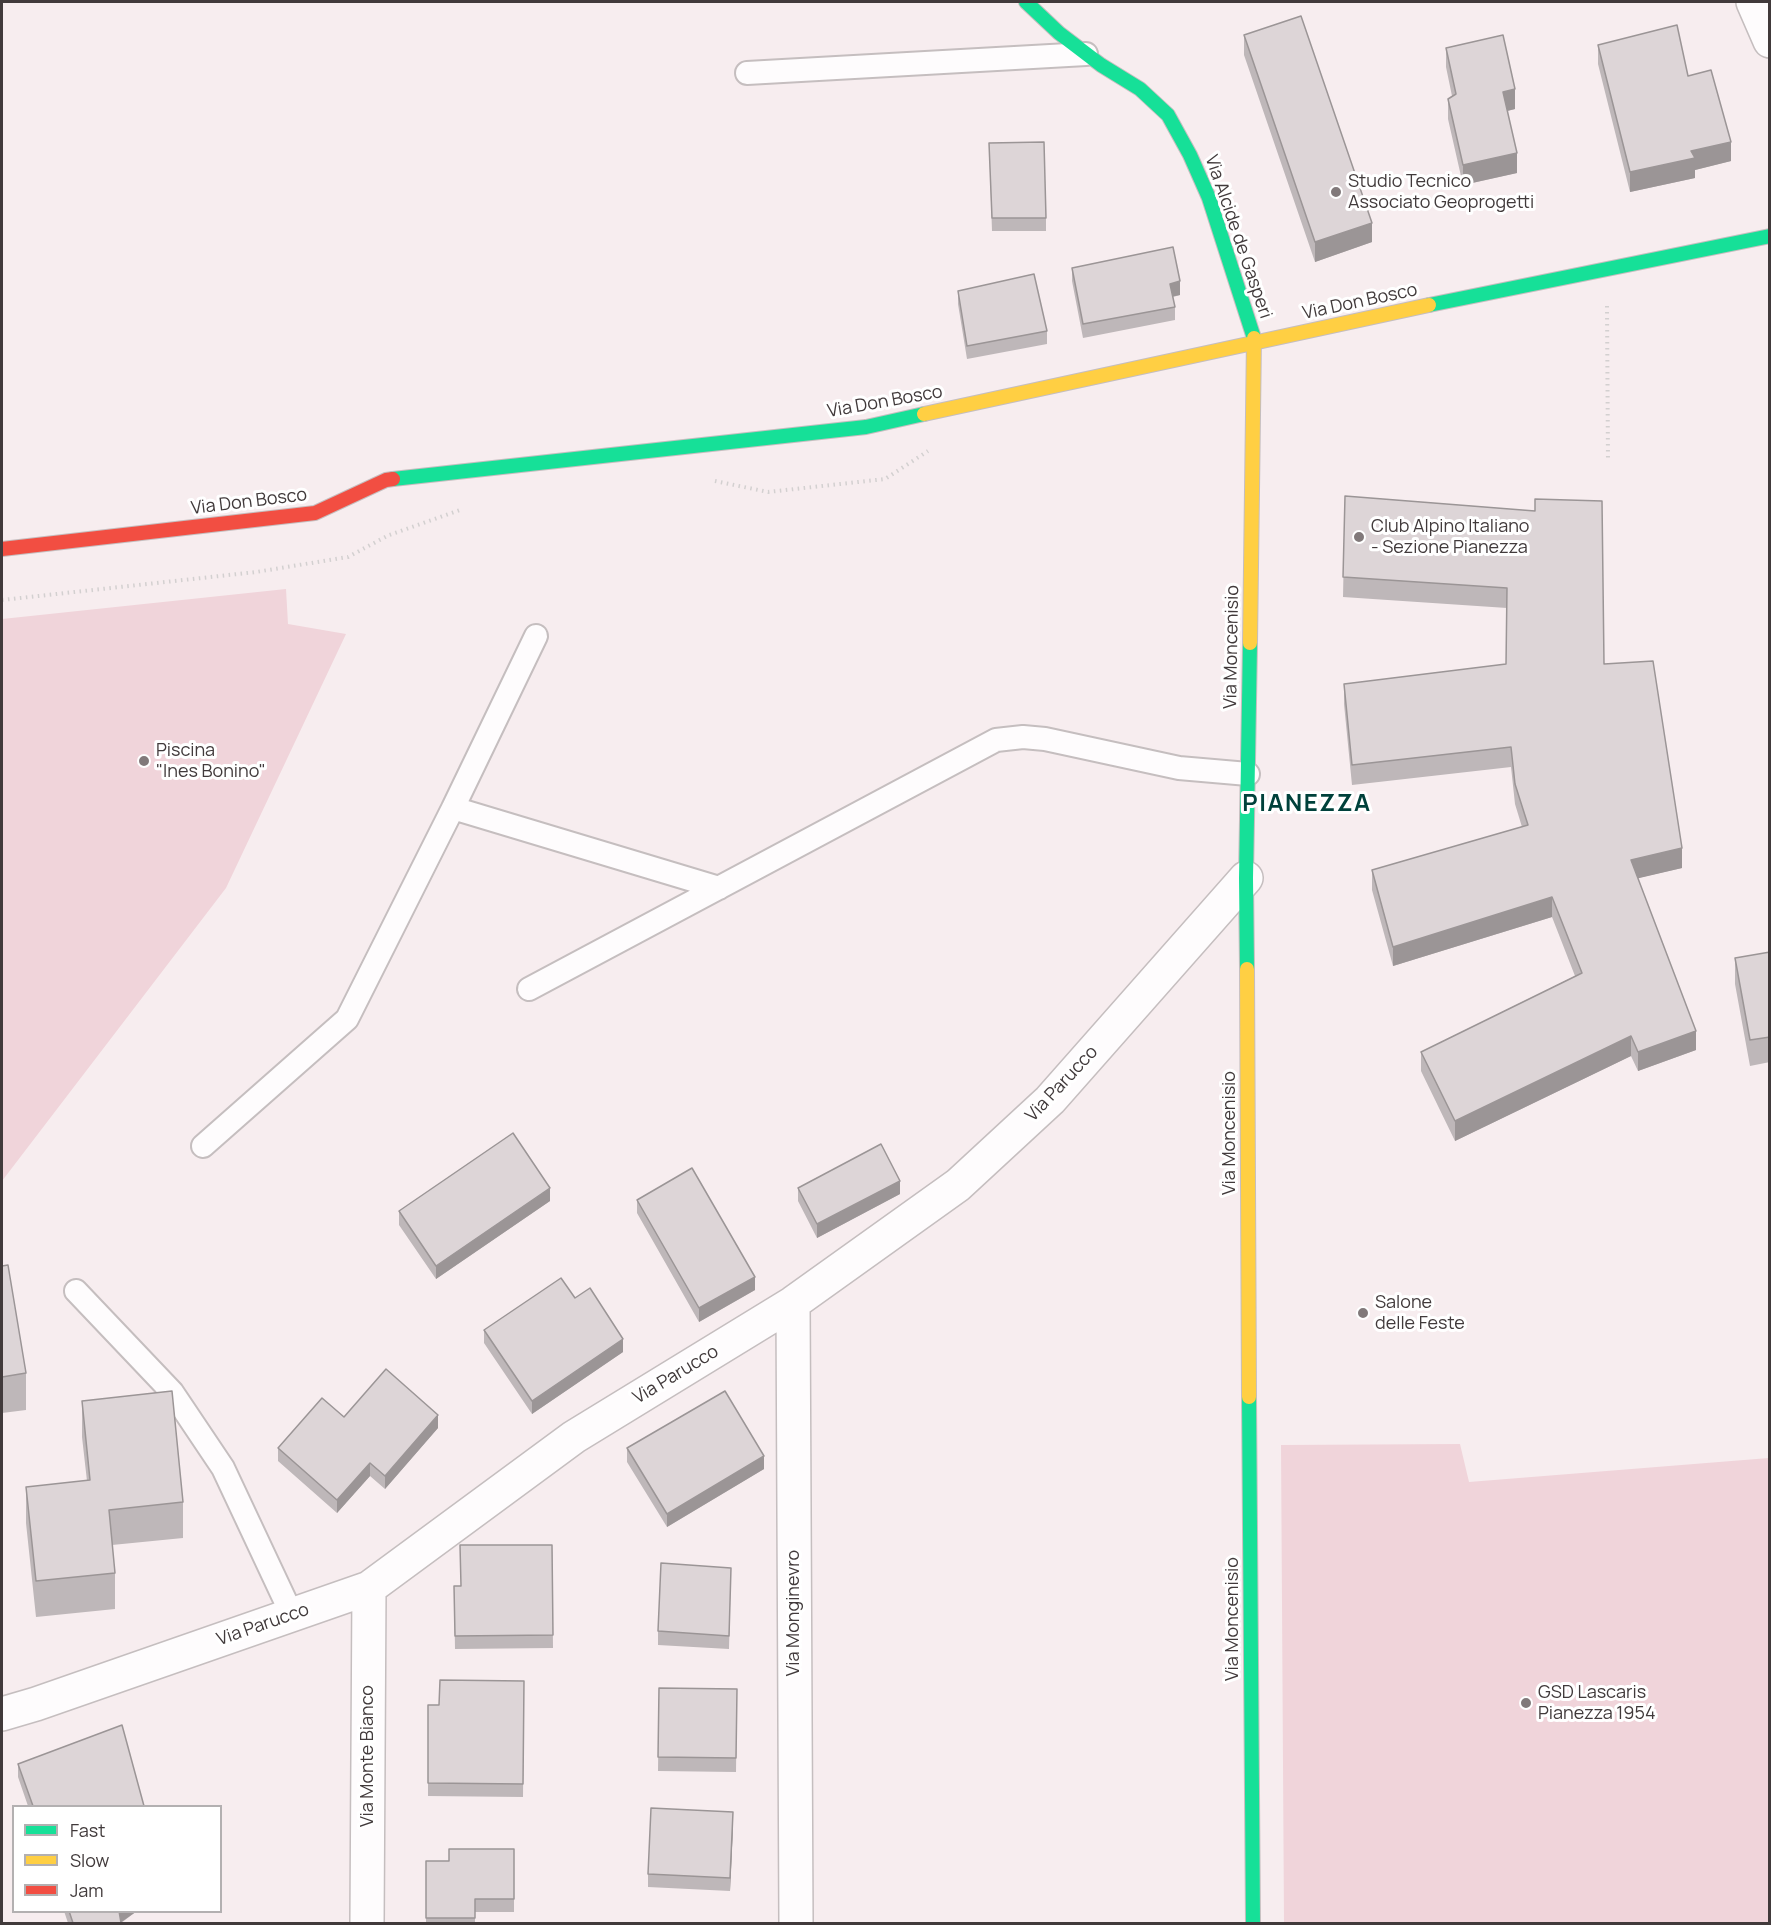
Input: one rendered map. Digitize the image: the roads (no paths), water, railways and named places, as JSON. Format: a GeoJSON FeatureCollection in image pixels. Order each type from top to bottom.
{"type":"FeatureCollection","features":[{"type":"Feature","properties":{"kind":"street","name":"Via Alcide de Gasperi"},"geometry":{"type":"LineString","coordinates":[[1026,2],[1059,33],[1101,65],[1140,89],[1168,115],[1190,154],[1209,198],[1255,342]]}},
{"type":"Feature","properties":{"kind":"street"},"geometry":{"type":"LineString","coordinates":[[1753,2],[1770,41]]}},
{"type":"Feature","properties":{"kind":"street","name":"Via Don Bosco"},"geometry":{"type":"LineString","coordinates":[[2,549],[315,513],[386,480],[866,427],[1255,342],[1770,236]]}},
{"type":"Feature","properties":{"kind":"street","name":"Via Moncenisio"},"geometry":{"type":"LineString","coordinates":[[1253,1923],[1246,878],[1255,342]]}},
{"type":"Feature","properties":{"kind":"street","name":"Via Parucco"},"geometry":{"type":"LineString","coordinates":[[2,1714],[369,1588],[574,1437],[793,1303],[958,1185],[1050,1100],[1246,878]]}},
{"type":"Feature","properties":{"kind":"street","name":"Via Monginevro"},"geometry":{"type":"LineString","coordinates":[[793,1303],[796,1923]]}},
{"type":"Feature","properties":{"kind":"street","name":"Via Monte Bianco"},"geometry":{"type":"LineString","coordinates":[[367,1923],[369,1588]]}},
{"type":"Feature","properties":{"kind":"lane"},"geometry":{"type":"LineString","coordinates":[[747,74],[1086,54]]}},
{"type":"Feature","properties":{"kind":"lane"},"geometry":{"type":"LineString","coordinates":[[203,1146],[347,1019],[536,636]]}},
{"type":"Feature","properties":{"kind":"lane"},"geometry":{"type":"LineString","coordinates":[[530,989],[996,740],[1023,737],[1179,768],[1248,774]]}},
{"type":"Feature","properties":{"kind":"lane"},"geometry":{"type":"LineString","coordinates":[[453,808],[719,888]]}},
{"type":"Feature","properties":{"kind":"lane"},"geometry":{"type":"LineString","coordinates":[[76,1291],[172,1392],[223,1468],[291,1615]]}},
{"type":"Feature","properties":{"kind":"place","name":"Studio Tecnico Associato Geoprogetti"},"geometry":{"type":"Point","coordinates":[1336,192]}},
{"type":"Feature","properties":{"kind":"place","name":"Club Alpino Italiano - Sezione Pianezza"},"geometry":{"type":"Point","coordinates":[1359,537]}},
{"type":"Feature","properties":{"kind":"place","name":"Piscina \"Ines Bonino\""},"geometry":{"type":"Point","coordinates":[144,761]}},
{"type":"Feature","properties":{"kind":"place","name":"Salone delle Feste"},"geometry":{"type":"Point","coordinates":[1363,1313]}},
{"type":"Feature","properties":{"kind":"place","name":"GSD Lascaris Pianezza 1954"},"geometry":{"type":"Point","coordinates":[1526,1703]}},
{"type":"Feature","properties":{"kind":"district","name":"PIANEZZA"},"geometry":{"type":"Point","coordinates":[1307,804]}}]}
